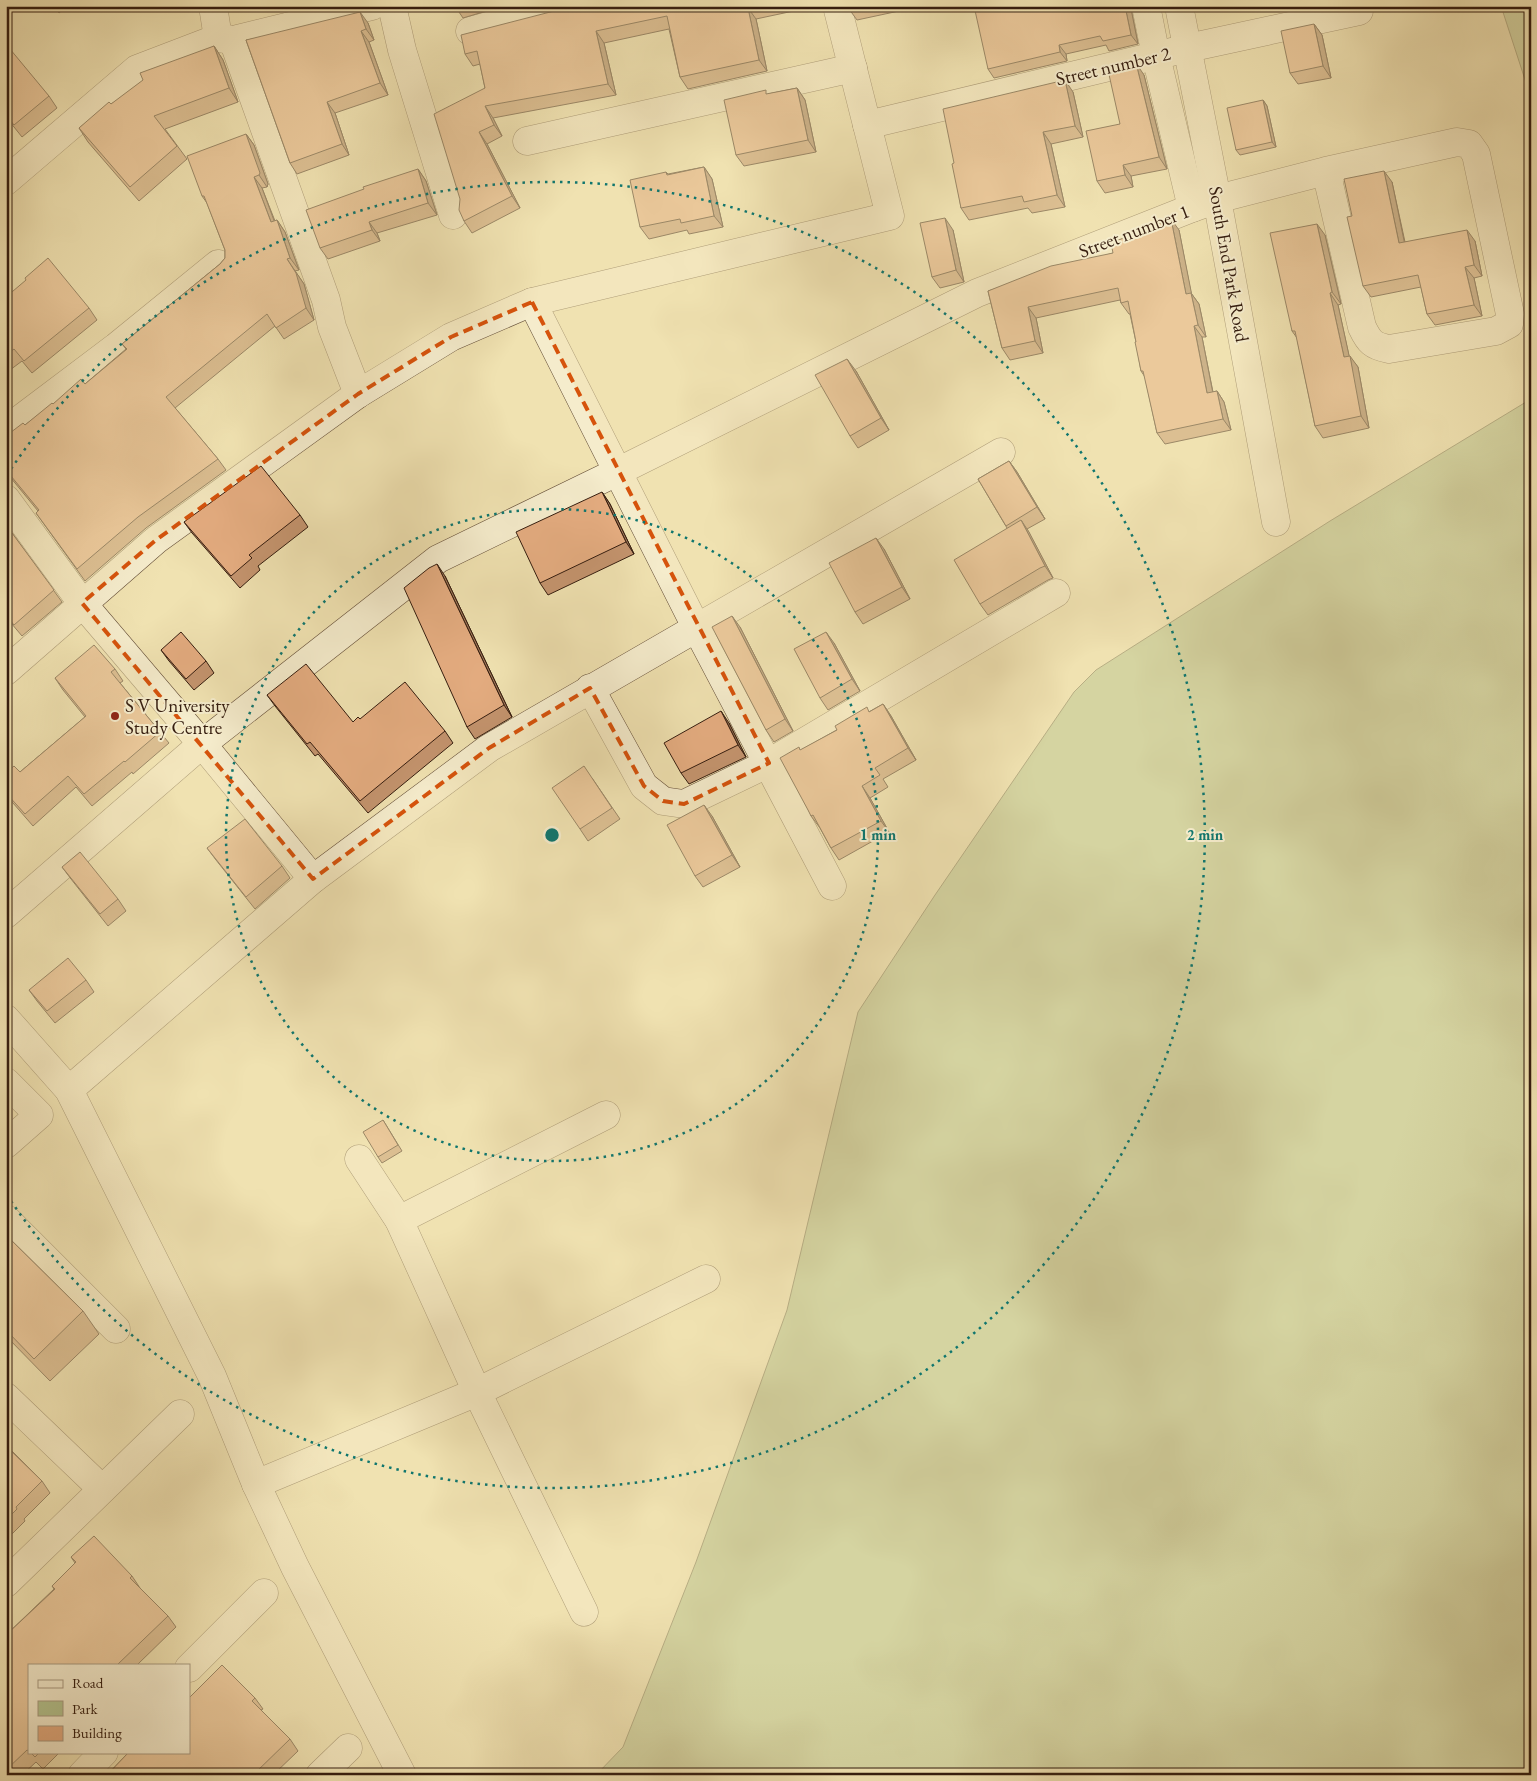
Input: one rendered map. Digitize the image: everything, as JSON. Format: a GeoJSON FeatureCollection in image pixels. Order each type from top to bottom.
{"type":"FeatureCollection","features":[{"type":"Feature","properties":{"kind":"street"},"geometry":{"type":"LineString","coordinates":[[214,6],[326,300],[332,327],[358,394]]}},
{"type":"Feature","properties":{"kind":"street"},"geometry":{"type":"LineString","coordinates":[[6,181],[137,69],[226,39],[372,6]]}},
{"type":"Feature","properties":{"kind":"street"},"geometry":{"type":"LineString","coordinates":[[392,6],[402,50],[453,215]]}},
{"type":"Feature","properties":{"kind":"street"},"geometry":{"type":"LineString","coordinates":[[470,32],[562,6]]}},
{"type":"Feature","properties":{"kind":"street"},"geometry":{"type":"LineString","coordinates":[[6,671],[156,540],[358,394],[450,337],[532,302],[890,216],[837,6]]}},
{"type":"Feature","properties":{"kind":"street","name":"South End Park Road"},"geometry":{"type":"LineString","coordinates":[[1146,6],[1156,56],[1205,203],[1276,522]]}},
{"type":"Feature","properties":{"kind":"street","name":"South End Park Road"},"geometry":{"type":"LineString","coordinates":[[1179,6],[1188,48],[1205,203]]}},
{"type":"Feature","properties":{"kind":"street","name":"Street number 2"},"geometry":{"type":"LineString","coordinates":[[867,125],[1188,48],[1359,11]]}},
{"type":"Feature","properties":{"kind":"street"},"geometry":{"type":"LineString","coordinates":[[527,141],[853,68]]}},
{"type":"Feature","properties":{"kind":"street","name":"Street number 1"},"geometry":{"type":"LineString","coordinates":[[6,914],[202,744],[438,559],[977,293],[1205,203],[1326,171],[1457,142],[1470,144],[1476,154],[1510,314],[1509,324],[1496,331],[1389,349],[1376,347],[1367,337],[1362,327],[1326,171]]}},
{"type":"Feature","properties":{"kind":"street"},"geometry":{"type":"LineString","coordinates":[[6,430],[116,347],[218,264]]}},
{"type":"Feature","properties":{"kind":"street"},"geometry":{"type":"LineString","coordinates":[[532,302],[619,471],[696,627],[832,886]]}},
{"type":"Feature","properties":{"kind":"street"},"geometry":{"type":"LineString","coordinates":[[69,1090],[313,879],[490,748],[590,688],[1001,452]]}},
{"type":"Feature","properties":{"kind":"street"},"geometry":{"type":"LineString","coordinates":[[6,499],[82,603],[202,744],[313,879]]}},
{"type":"Feature","properties":{"kind":"street"},"geometry":{"type":"LineString","coordinates":[[590,688],[644,786],[663,802],[684,804],[769,763],[1056,593]]}},
{"type":"Feature","properties":{"kind":"street"},"geometry":{"type":"LineString","coordinates":[[6,1019],[69,1090],[212,1376],[256,1484],[295,1567],[402,1775]]}},
{"type":"Feature","properties":{"kind":"street"},"geometry":{"type":"LineString","coordinates":[[6,1082],[39,1115],[6,1144]]}},
{"type":"Feature","properties":{"kind":"street"},"geometry":{"type":"LineString","coordinates":[[399,1220],[606,1115]]}},
{"type":"Feature","properties":{"kind":"street"},"geometry":{"type":"LineString","coordinates":[[359,1160],[399,1220],[477,1392],[584,1612]]}},
{"type":"Feature","properties":{"kind":"street"},"geometry":{"type":"LineString","coordinates":[[6,1219],[116,1329]]}},
{"type":"Feature","properties":{"kind":"street"},"geometry":{"type":"LineString","coordinates":[[256,1484],[477,1392],[706,1279]]}},
{"type":"Feature","properties":{"kind":"street"},"geometry":{"type":"LineString","coordinates":[[6,1397],[102,1489]]}},
{"type":"Feature","properties":{"kind":"street"},"geometry":{"type":"LineString","coordinates":[[6,1583],[180,1414]]}},
{"type":"Feature","properties":{"kind":"street"},"geometry":{"type":"LineString","coordinates":[[190,1667],[264,1594]]}},
{"type":"Feature","properties":{"kind":"street"},"geometry":{"type":"LineString","coordinates":[[320,1775],[348,1748]]}},
{"type":"Feature","properties":{"kind":"street"},"geometry":{"type":"LineString","coordinates":[[82,1775],[102,1754]]}},
{"type":"Feature","properties":{"kind":"highlighted area"},"geometry":{"type":"Polygon","coordinates":[[[532,302],[769,763],[684,804],[663,801],[644,786],[590,688],[489,748],[313,879],[82,603],[156,540],[358,394],[451,337],[532,302]]]}},
{"type":"Feature","properties":{"kind":"green space"},"geometry":{"type":"Polygon","coordinates":[[[1501,6],[1531,6],[1531,98],[1501,6]]]}},
{"type":"Feature","properties":{"kind":"green space"},"geometry":{"type":"Polygon","coordinates":[[[1531,399],[1531,1775],[596,1775],[623,1747],[696,1562],[787,1310],[858,1012],[935,895],[1074,692],[1096,670],[1330,521],[1531,399]]]}},
{"type":"Feature","properties":{"kind":"building"},"geometry":{"type":"Polygon","coordinates":[[[564,6],[755,6],[748,8],[759,60],[680,77],[667,16],[596,31],[608,84],[485,106],[494,125],[479,132],[512,196],[464,221],[459,210],[460,199],[434,114],[485,88],[477,51],[465,54],[461,35],[558,10],[564,6]]]}},
{"type":"Feature","properties":{"kind":"building"},"geometry":{"type":"Polygon","coordinates":[[[848,6],[860,6],[849,9],[848,6]]]}},
{"type":"Feature","properties":{"kind":"building"},"geometry":{"type":"Polygon","coordinates":[[[974,6],[1009,6],[1010,10],[1027,6],[1125,6],[1131,35],[1103,41],[1100,36],[1059,45],[1060,52],[988,69],[974,6]]]}},
{"type":"Feature","properties":{"kind":"building"},"geometry":{"type":"Polygon","coordinates":[[[360,12],[366,29],[361,31],[380,83],[327,102],[342,144],[290,163],[246,40],[360,12]]]}},
{"type":"Feature","properties":{"kind":"building"},"geometry":{"type":"Polygon","coordinates":[[[1314,24],[1323,66],[1290,73],[1281,31],[1314,24]]]}},
{"type":"Feature","properties":{"kind":"building"},"geometry":{"type":"Polygon","coordinates":[[[214,46],[229,88],[154,116],[177,146],[130,187],[79,128],[109,102],[111,104],[143,80],[140,73],[214,46]]]}},
{"type":"Feature","properties":{"kind":"building"},"geometry":{"type":"Polygon","coordinates":[[[10,49],[49,96],[14,125],[6,115],[6,53],[10,49]]]}},
{"type":"Feature","properties":{"kind":"building"},"geometry":{"type":"Polygon","coordinates":[[[1136,63],[1159,157],[1123,165],[1125,175],[1097,181],[1086,131],[1120,124],[1108,70],[1136,63]]]}},
{"type":"Feature","properties":{"kind":"building"},"geometry":{"type":"Polygon","coordinates":[[[1065,80],[1075,126],[1043,132],[1057,195],[1024,202],[1022,196],[961,208],[943,109],[1065,80]]]}},
{"type":"Feature","properties":{"kind":"building"},"geometry":{"type":"Polygon","coordinates":[[[797,88],[808,140],[736,155],[724,100],[766,90],[766,94],[797,88]]]}},
{"type":"Feature","properties":{"kind":"building"},"geometry":{"type":"Polygon","coordinates":[[[1263,100],[1272,142],[1236,150],[1227,108],[1263,100]]]}},
{"type":"Feature","properties":{"kind":"building"},"geometry":{"type":"Polygon","coordinates":[[[246,134],[260,173],[254,177],[271,222],[277,220],[290,258],[287,259],[296,273],[306,308],[276,328],[267,314],[166,397],[218,459],[138,517],[77,569],[36,513],[39,510],[6,470],[6,436],[23,423],[25,425],[53,404],[81,379],[85,384],[127,349],[122,344],[225,258],[225,250],[187,156],[246,134]]]}},
{"type":"Feature","properties":{"kind":"building"},"geometry":{"type":"Polygon","coordinates":[[[704,167],[714,216],[681,223],[680,219],[640,227],[630,180],[666,172],[667,175],[704,167]]]}},
{"type":"Feature","properties":{"kind":"building"},"geometry":{"type":"Polygon","coordinates":[[[418,169],[428,203],[369,222],[372,230],[320,248],[306,210],[364,189],[363,187],[418,169]]]}},
{"type":"Feature","properties":{"kind":"building"},"geometry":{"type":"Polygon","coordinates":[[[1384,171],[1399,243],[1467,230],[1474,265],[1465,267],[1474,305],[1427,314],[1418,275],[1363,286],[1347,217],[1352,216],[1344,179],[1384,171]]]}},
{"type":"Feature","properties":{"kind":"building"},"geometry":{"type":"Polygon","coordinates":[[[945,218],[956,270],[932,277],[920,223],[945,218]]]}},
{"type":"Feature","properties":{"kind":"building"},"geometry":{"type":"Polygon","coordinates":[[[1171,219],[1186,294],[1191,293],[1198,325],[1194,326],[1207,393],[1217,391],[1223,419],[1157,433],[1143,371],[1141,371],[1128,301],[1121,303],[1118,288],[1028,307],[1035,341],[1002,348],[988,291],[1051,266],[1113,253],[1111,243],[1171,219]]]}},
{"type":"Feature","properties":{"kind":"building"},"geometry":{"type":"Polygon","coordinates":[[[1317,224],[1344,357],[1350,356],[1361,416],[1315,426],[1295,331],[1292,331],[1270,233],[1317,224]]]}},
{"type":"Feature","properties":{"kind":"building"},"geometry":{"type":"Polygon","coordinates":[[[48,258],[89,308],[24,361],[14,349],[6,355],[6,297],[48,258]]]}},
{"type":"Feature","properties":{"kind":"building"},"geometry":{"type":"Polygon","coordinates":[[[847,359],[881,418],[850,436],[815,375],[847,359]]]}},
{"type":"Feature","properties":{"kind":"building"},"geometry":{"type":"Polygon","coordinates":[[[1009,461],[1037,507],[1006,526],[978,479],[1009,461]]]}},
{"type":"Feature","properties":{"kind":"building"},"geometry":{"type":"Polygon","coordinates":[[[261,466],[300,515],[249,555],[252,558],[231,576],[184,522],[261,466]]]}},
{"type":"Feature","properties":{"kind":"building"},"geometry":{"type":"Polygon","coordinates":[[[602,492],[626,542],[540,583],[516,532],[602,492]]]}},
{"type":"Feature","properties":{"kind":"building"},"geometry":{"type":"Polygon","coordinates":[[[1021,520],[1045,566],[980,604],[954,560],[1021,520]]]}},
{"type":"Feature","properties":{"kind":"building"},"geometry":{"type":"Polygon","coordinates":[[[12,533],[54,590],[14,625],[6,615],[6,537],[12,533]]]}},
{"type":"Feature","properties":{"kind":"building"},"geometry":{"type":"Polygon","coordinates":[[[876,538],[902,587],[855,612],[829,563],[876,538]]]}},
{"type":"Feature","properties":{"kind":"building"},"geometry":{"type":"Polygon","coordinates":[[[437,564],[504,705],[467,727],[404,588],[437,564]]]}},
{"type":"Feature","properties":{"kind":"building"},"geometry":{"type":"Polygon","coordinates":[[[732,616],[785,719],[766,730],[712,627],[732,616]]]}},
{"type":"Feature","properties":{"kind":"building"},"geometry":{"type":"Polygon","coordinates":[[[181,632],[206,661],[186,679],[161,650],[181,632]]]}},
{"type":"Feature","properties":{"kind":"building"},"geometry":{"type":"Polygon","coordinates":[[[826,632],[852,679],[820,698],[794,649],[826,632]]]}},
{"type":"Feature","properties":{"kind":"building"},"geometry":{"type":"Polygon","coordinates":[[[94,645],[115,669],[111,672],[160,732],[84,794],[68,776],[25,814],[6,793],[6,773],[14,766],[20,772],[86,716],[55,678],[94,645]]]}},
{"type":"Feature","properties":{"kind":"building"},"geometry":{"type":"Polygon","coordinates":[[[306,664],[353,722],[358,717],[360,719],[405,682],[445,731],[360,801],[310,742],[307,744],[267,695],[306,664]]]}},
{"type":"Feature","properties":{"kind":"building"},"geometry":{"type":"Polygon","coordinates":[[[883,704],[908,748],[875,768],[880,775],[862,786],[881,821],[831,848],[813,815],[811,816],[780,758],[799,747],[800,750],[837,730],[835,726],[867,707],[869,712],[883,704]]]}},
{"type":"Feature","properties":{"kind":"building"},"geometry":{"type":"Polygon","coordinates":[[[721,711],[738,745],[681,773],[664,743],[721,711]]]}},
{"type":"Feature","properties":{"kind":"building"},"geometry":{"type":"Polygon","coordinates":[[[584,766],[612,808],[580,829],[552,788],[584,766]]]}},
{"type":"Feature","properties":{"kind":"building"},"geometry":{"type":"Polygon","coordinates":[[[704,805],[732,855],[695,876],[667,825],[704,805]]]}},
{"type":"Feature","properties":{"kind":"building"},"geometry":{"type":"Polygon","coordinates":[[[245,819],[282,866],[246,897],[207,848],[245,819]]]}},
{"type":"Feature","properties":{"kind":"building"},"geometry":{"type":"Polygon","coordinates":[[[80,852],[118,899],[100,914],[62,867],[80,852]]]}},
{"type":"Feature","properties":{"kind":"building"},"geometry":{"type":"Polygon","coordinates":[[[68,958],[86,980],[47,1011],[29,990],[68,958]]]}},
{"type":"Feature","properties":{"kind":"building"},"geometry":{"type":"Polygon","coordinates":[[[383,1120],[398,1145],[378,1157],[363,1132],[383,1120]]]}},
{"type":"Feature","properties":{"kind":"building"},"geometry":{"type":"Polygon","coordinates":[[[6,1235],[83,1311],[34,1359],[6,1330],[6,1235]]]}},
{"type":"Feature","properties":{"kind":"building"},"geometry":{"type":"Polygon","coordinates":[[[6,1446],[42,1481],[6,1520],[6,1446]]]}},
{"type":"Feature","properties":{"kind":"building"},"geometry":{"type":"Polygon","coordinates":[[[94,1536],[132,1576],[130,1578],[168,1616],[118,1664],[28,1664],[28,1750],[6,1770],[6,1635],[55,1589],[52,1586],[76,1562],[71,1557],[94,1536]]]}},
{"type":"Feature","properties":{"kind":"building"},"geometry":{"type":"Polygon","coordinates":[[[222,1665],[255,1698],[252,1701],[290,1739],[253,1775],[107,1775],[127,1754],[190,1754],[190,1697],[222,1665]]]}},
{"type":"Feature","properties":{"kind":"place","name":"S V University Study Centre"},"geometry":{"type":"Point","coordinates":[115,716]}}]}
